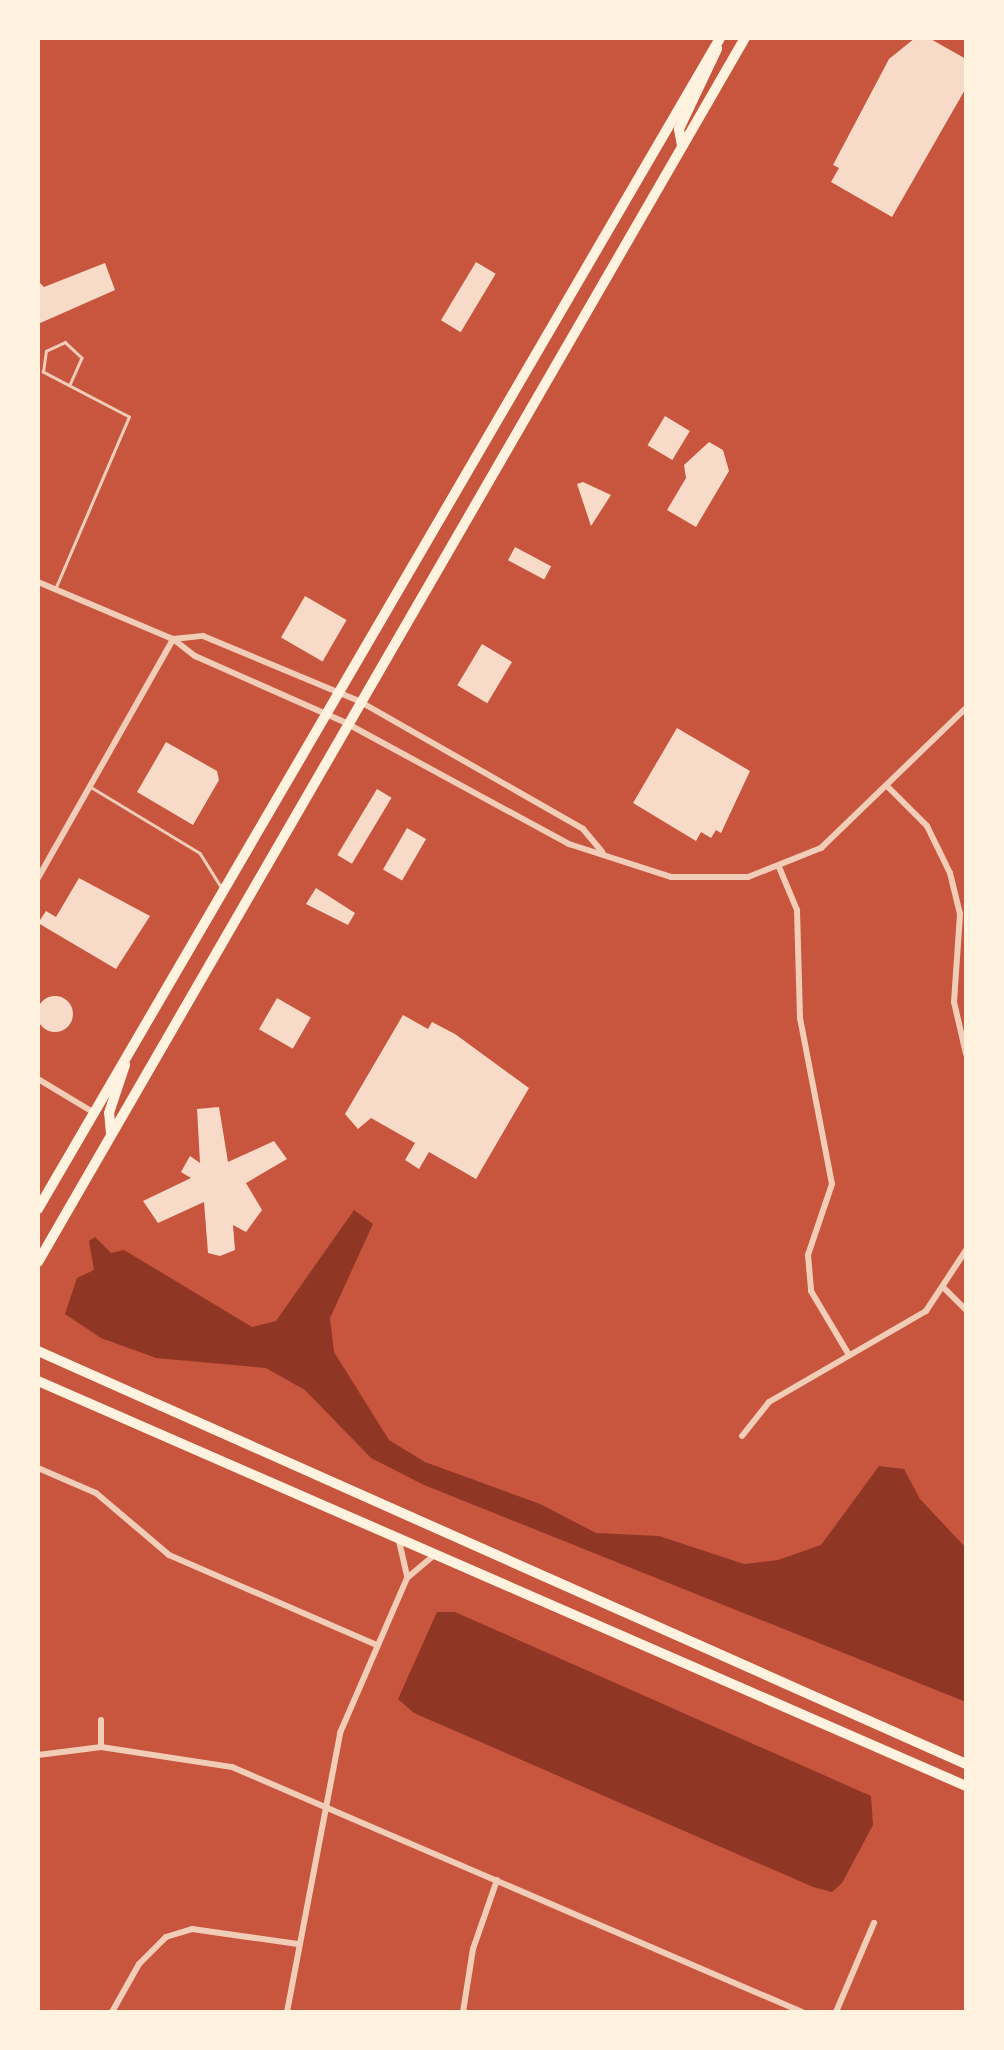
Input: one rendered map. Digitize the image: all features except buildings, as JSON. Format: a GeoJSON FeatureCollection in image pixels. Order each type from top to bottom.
{"type":"FeatureCollection","features":[{"type":"Feature","properties":{"kind":"main road"},"geometry":{"type":"LineString","coordinates":[[682,146],[679,129],[712,70],[720,38]]}},
{"type":"Feature","properties":{"kind":"main road"},"geometry":{"type":"LineString","coordinates":[[38,1209],[720,38]]}},
{"type":"Feature","properties":{"kind":"main road"},"geometry":{"type":"LineString","coordinates":[[38,1262],[745,38]]}},
{"type":"Feature","properties":{"kind":"main road"},"geometry":{"type":"LineString","coordinates":[[111,1134],[109,1113],[126,1059]]}},
{"type":"Feature","properties":{"kind":"main road"},"geometry":{"type":"LineString","coordinates":[[38,1341],[50,1356]]}},
{"type":"Feature","properties":{"kind":"main road"},"geometry":{"type":"LineString","coordinates":[[38,1351],[966,1764]]}},
{"type":"Feature","properties":{"kind":"main road"},"geometry":{"type":"LineString","coordinates":[[38,1382],[966,1786]]}},
{"type":"Feature","properties":{"kind":"street"},"geometry":{"type":"LineString","coordinates":[[38,582],[173,639],[195,656],[346,723],[569,844],[653,873],[696,880],[748,877],[821,848],[966,708]]}},
{"type":"Feature","properties":{"kind":"street"},"geometry":{"type":"LineString","coordinates":[[173,639],[204,636],[359,701],[583,830],[602,853]]}},
{"type":"Feature","properties":{"kind":"street"},"geometry":{"type":"LineString","coordinates":[[38,878],[173,639]]}},
{"type":"Feature","properties":{"kind":"street"},"geometry":{"type":"LineString","coordinates":[[888,787],[927,826],[950,873],[960,914],[954,1002],[966,1054]]}},
{"type":"Feature","properties":{"kind":"street"},"geometry":{"type":"LineString","coordinates":[[779,867],[797,910],[800,1018],[832,1184],[808,1255],[811,1290],[849,1354]]}},
{"type":"Feature","properties":{"kind":"street"},"geometry":{"type":"LineString","coordinates":[[38,1079],[94,1113]]}},
{"type":"Feature","properties":{"kind":"street"},"geometry":{"type":"LineString","coordinates":[[742,1436],[769,1402],[926,1311],[966,1250]]}},
{"type":"Feature","properties":{"kind":"street"},"geometry":{"type":"LineString","coordinates":[[944,1289],[966,1310]]}},
{"type":"Feature","properties":{"kind":"street"},"geometry":{"type":"LineString","coordinates":[[38,1468],[96,1492],[170,1556],[377,1646]]}},
{"type":"Feature","properties":{"kind":"street"},"geometry":{"type":"LineString","coordinates":[[398,1538],[407,1578]]}},
{"type":"Feature","properties":{"kind":"street"},"geometry":{"type":"LineString","coordinates":[[287,2012],[322,1804],[340,1733],[407,1578],[436,1554]]}},
{"type":"Feature","properties":{"kind":"street"},"geometry":{"type":"LineString","coordinates":[[101,1720],[101,1747]]}},
{"type":"Feature","properties":{"kind":"street"},"geometry":{"type":"LineString","coordinates":[[38,1755],[101,1747],[232,1766],[802,2012]]}},
{"type":"Feature","properties":{"kind":"street"},"geometry":{"type":"LineString","coordinates":[[463,2012],[473,1949],[497,1880]]}},
{"type":"Feature","properties":{"kind":"street"},"geometry":{"type":"LineString","coordinates":[[836,2012],[874,1922]]}},
{"type":"Feature","properties":{"kind":"street"},"geometry":{"type":"LineString","coordinates":[[112,2012],[139,1964],[166,1937],[192,1930],[298,1944]]}},
{"type":"Feature","properties":{"kind":"lane"},"geometry":{"type":"LineString","coordinates":[[55,590],[130,417],[70,385],[41,368],[46,351],[65,342],[82,354],[70,385]]}},
{"type":"Feature","properties":{"kind":"lane"},"geometry":{"type":"LineString","coordinates":[[90,786],[200,853],[223,893]]}},
{"type":"Feature","properties":{"kind":"shaded area"},"geometry":{"type":"Polygon","coordinates":[[[354,1210],[373,1224],[330,1318],[334,1352],[389,1440],[425,1462],[540,1504],[596,1533],[659,1536],[744,1564],[778,1560],[821,1545],[879,1466],[904,1469],[920,1499],[966,1548],[966,1702],[424,1485],[371,1458],[305,1390],[266,1368],[156,1358],[101,1338],[65,1314],[77,1278],[94,1270],[89,1241],[95,1237],[111,1253],[124,1250],[252,1327],[276,1321],[354,1210]]]}},
{"type":"Feature","properties":{"kind":"shaded area"},"geometry":{"type":"Polygon","coordinates":[[[437,1612],[455,1612],[871,1796],[873,1825],[842,1883],[832,1892],[813,1887],[414,1713],[398,1699],[437,1612]]]}}]}
